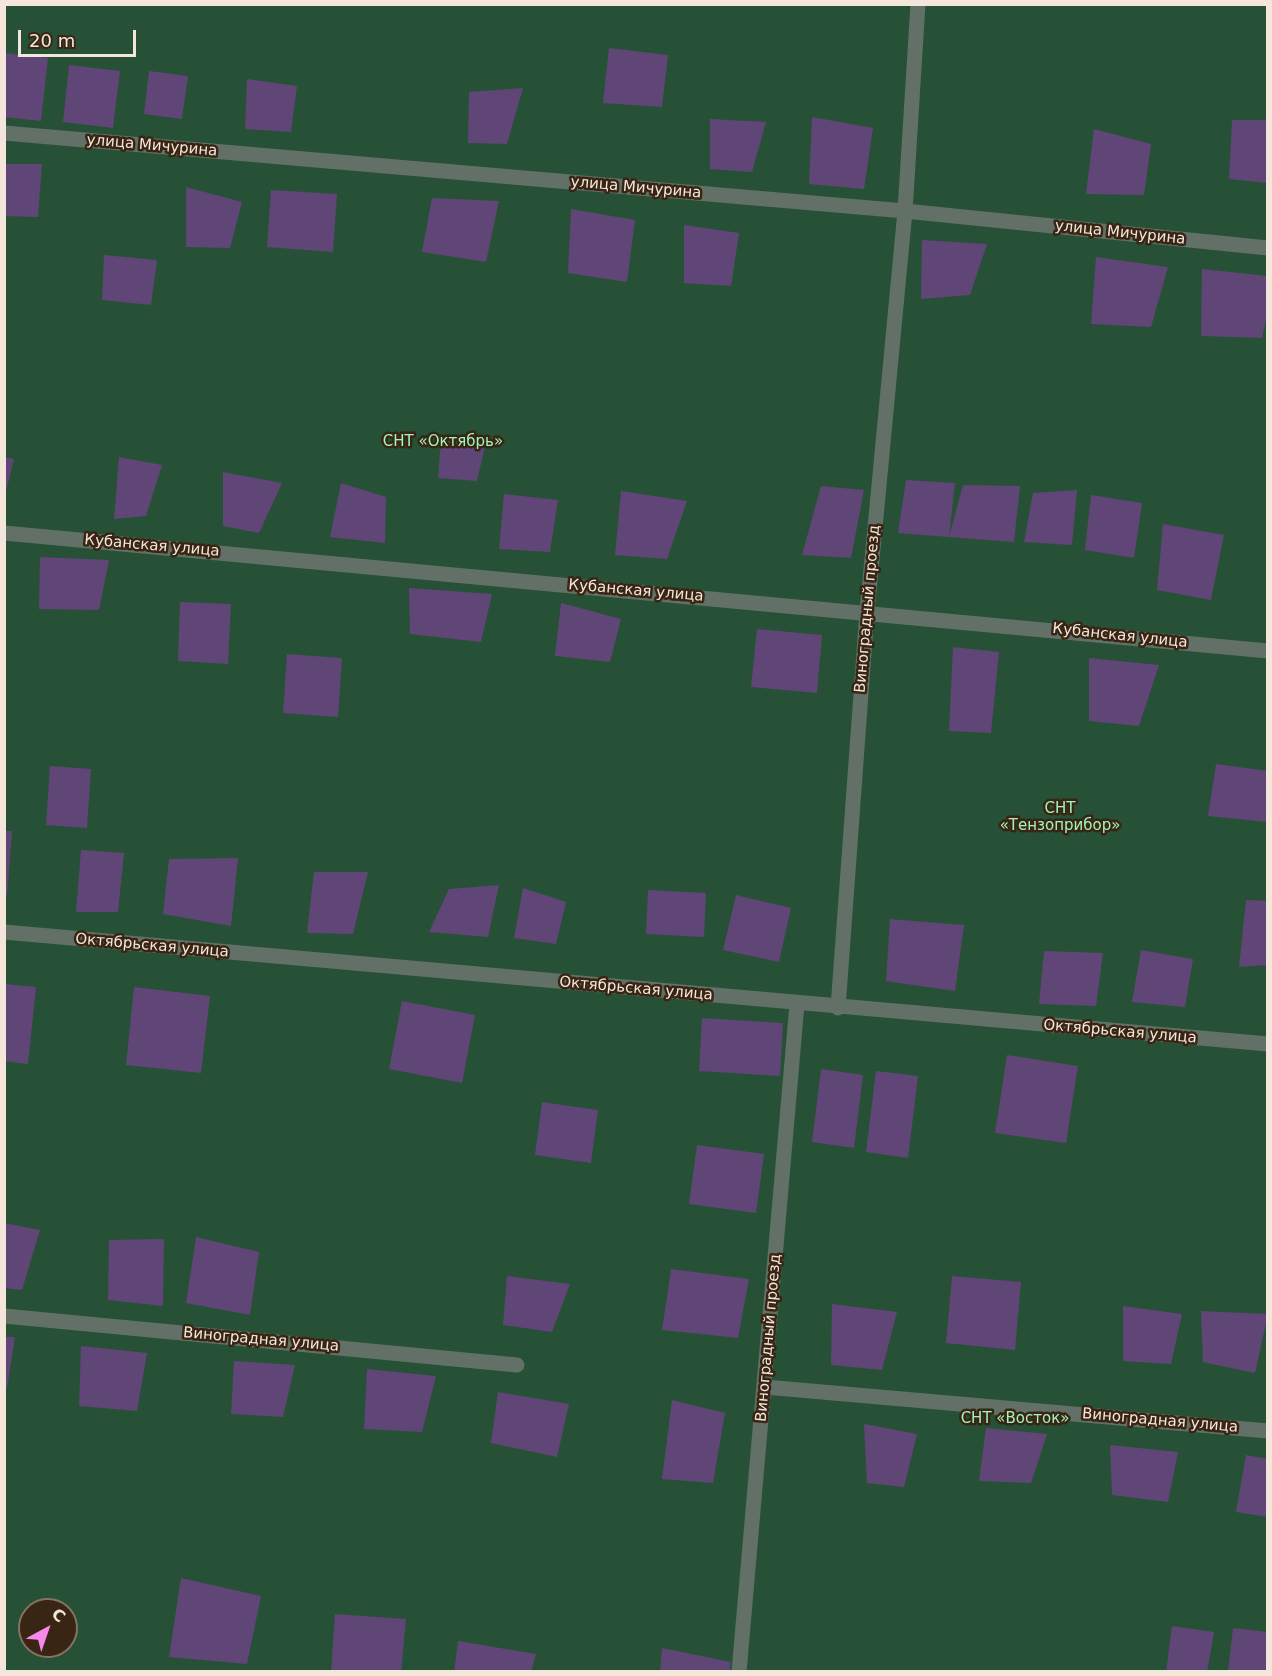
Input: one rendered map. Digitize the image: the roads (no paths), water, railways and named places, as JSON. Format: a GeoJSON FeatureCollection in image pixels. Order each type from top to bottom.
{"type":"FeatureCollection","features":[{"type":"Feature","properties":{"kind":"street","name":"Виноградный проезд"},"geometry":{"type":"LineString","coordinates":[[838,1008],[867,612],[905,211],[918,4]]}},
{"type":"Feature","properties":{"kind":"street","name":"улица Мичурина"},"geometry":{"type":"LineString","coordinates":[[4,133],[905,211],[1268,248]]}},
{"type":"Feature","properties":{"kind":"street","name":"Кубанская улица"},"geometry":{"type":"LineString","coordinates":[[4,533],[1268,651]]}},
{"type":"Feature","properties":{"kind":"street","name":"Октябрьская улица"},"geometry":{"type":"LineString","coordinates":[[4,932],[838,1008],[1268,1044]]}},
{"type":"Feature","properties":{"kind":"street","name":"Виноградный проезд"},"geometry":{"type":"LineString","coordinates":[[739,1671],[797,1004]]}},
{"type":"Feature","properties":{"kind":"street","name":"Виноградная улица"},"geometry":{"type":"LineString","coordinates":[[4,1316],[516,1365]]}},
{"type":"Feature","properties":{"kind":"street","name":"Виноградная улица"},"geometry":{"type":"LineString","coordinates":[[765,1387],[1268,1431]]}},
{"type":"Feature","properties":{"kind":"park label","name":"СНТ «Октябрь»"},"geometry":{"type":"Point","coordinates":[443,442]}},
{"type":"Feature","properties":{"kind":"park label","name":"СНТ «Тензоприбор»"},"geometry":{"type":"Point","coordinates":[1060,818]}},
{"type":"Feature","properties":{"kind":"park label","name":"СНТ «Восток»"},"geometry":{"type":"Point","coordinates":[1015,1419]}}]}
